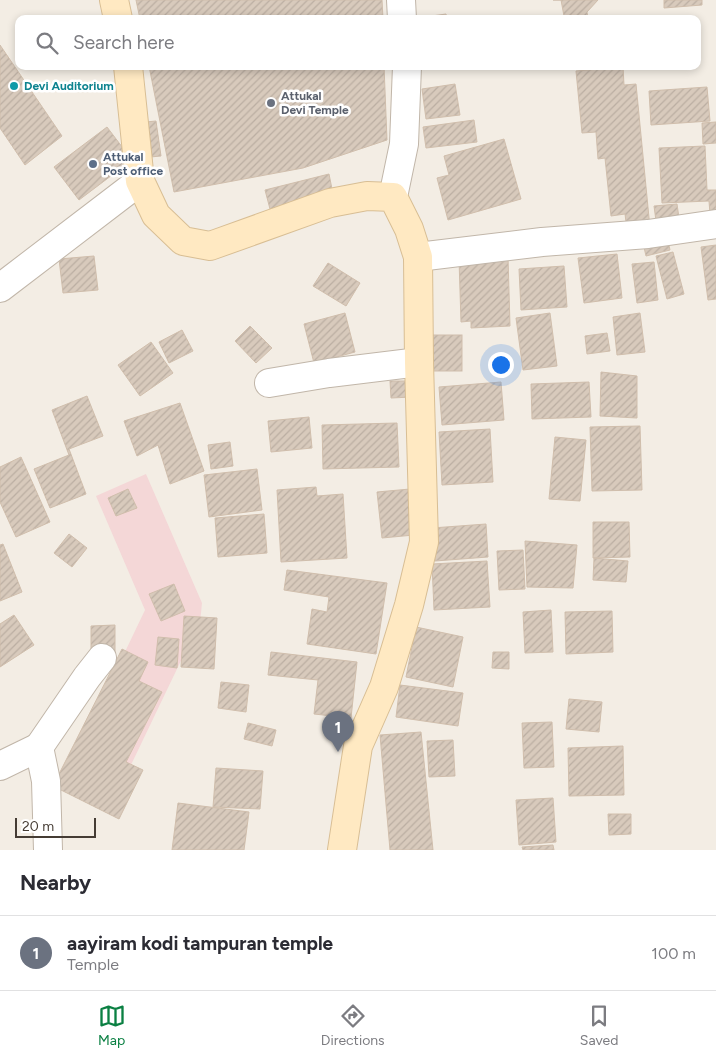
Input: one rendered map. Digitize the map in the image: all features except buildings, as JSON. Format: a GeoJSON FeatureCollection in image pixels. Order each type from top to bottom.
{"type":"FeatureCollection","features":[{"type":"Feature","properties":{"kind":"street"},"geometry":{"type":"LineString","coordinates":[[114,0],[117,15]]}},
{"type":"Feature","properties":{"kind":"street"},"geometry":{"type":"LineString","coordinates":[[401,0],[402,15]]}},
{"type":"Feature","properties":{"kind":"street"},"geometry":{"type":"LineString","coordinates":[[128,70],[140,181],[156,215],[183,241],[210,246],[330,203],[367,196],[393,197]]}},
{"type":"Feature","properties":{"kind":"street"},"geometry":{"type":"LineString","coordinates":[[342,850],[358,746],[384,687],[409,605],[424,542],[418,258],[409,229],[393,197],[404,144],[406,70]]}},
{"type":"Feature","properties":{"kind":"street"},"geometry":{"type":"LineString","coordinates":[[0,288],[140,181]]}},
{"type":"Feature","properties":{"kind":"street"},"geometry":{"type":"LineString","coordinates":[[418,258],[542,242],[648,234],[716,224]]}},
{"type":"Feature","properties":{"kind":"street"},"geometry":{"type":"LineString","coordinates":[[269,383],[419,362]]}},
{"type":"Feature","properties":{"kind":"street"},"geometry":{"type":"LineString","coordinates":[[0,766],[38,747],[102,658]]}},
{"type":"Feature","properties":{"kind":"street"},"geometry":{"type":"LineString","coordinates":[[38,747],[46,781],[48,850]]}},
{"type":"Feature","properties":{"kind":"shaded area"},"geometry":{"type":"Polygon","coordinates":[[[146,474],[202,603],[200,621],[118,792],[69,769],[145,610],[96,496],[146,474]]]}},
{"type":"Feature","properties":{"kind":"place","name":"Devi Auditorium"},"geometry":{"type":"Point","coordinates":[14,86]}},
{"type":"Feature","properties":{"kind":"place","name":"Attukal Devi Temple"},"geometry":{"type":"Point","coordinates":[271,103]}},
{"type":"Feature","properties":{"kind":"place","name":"Attukal Post office"},"geometry":{"type":"Point","coordinates":[93,164]}},
{"type":"Feature","properties":{"kind":"place","name":"aayiram kodi tampuran temple"},"geometry":{"type":"Point","coordinates":[338,752]}}]}
